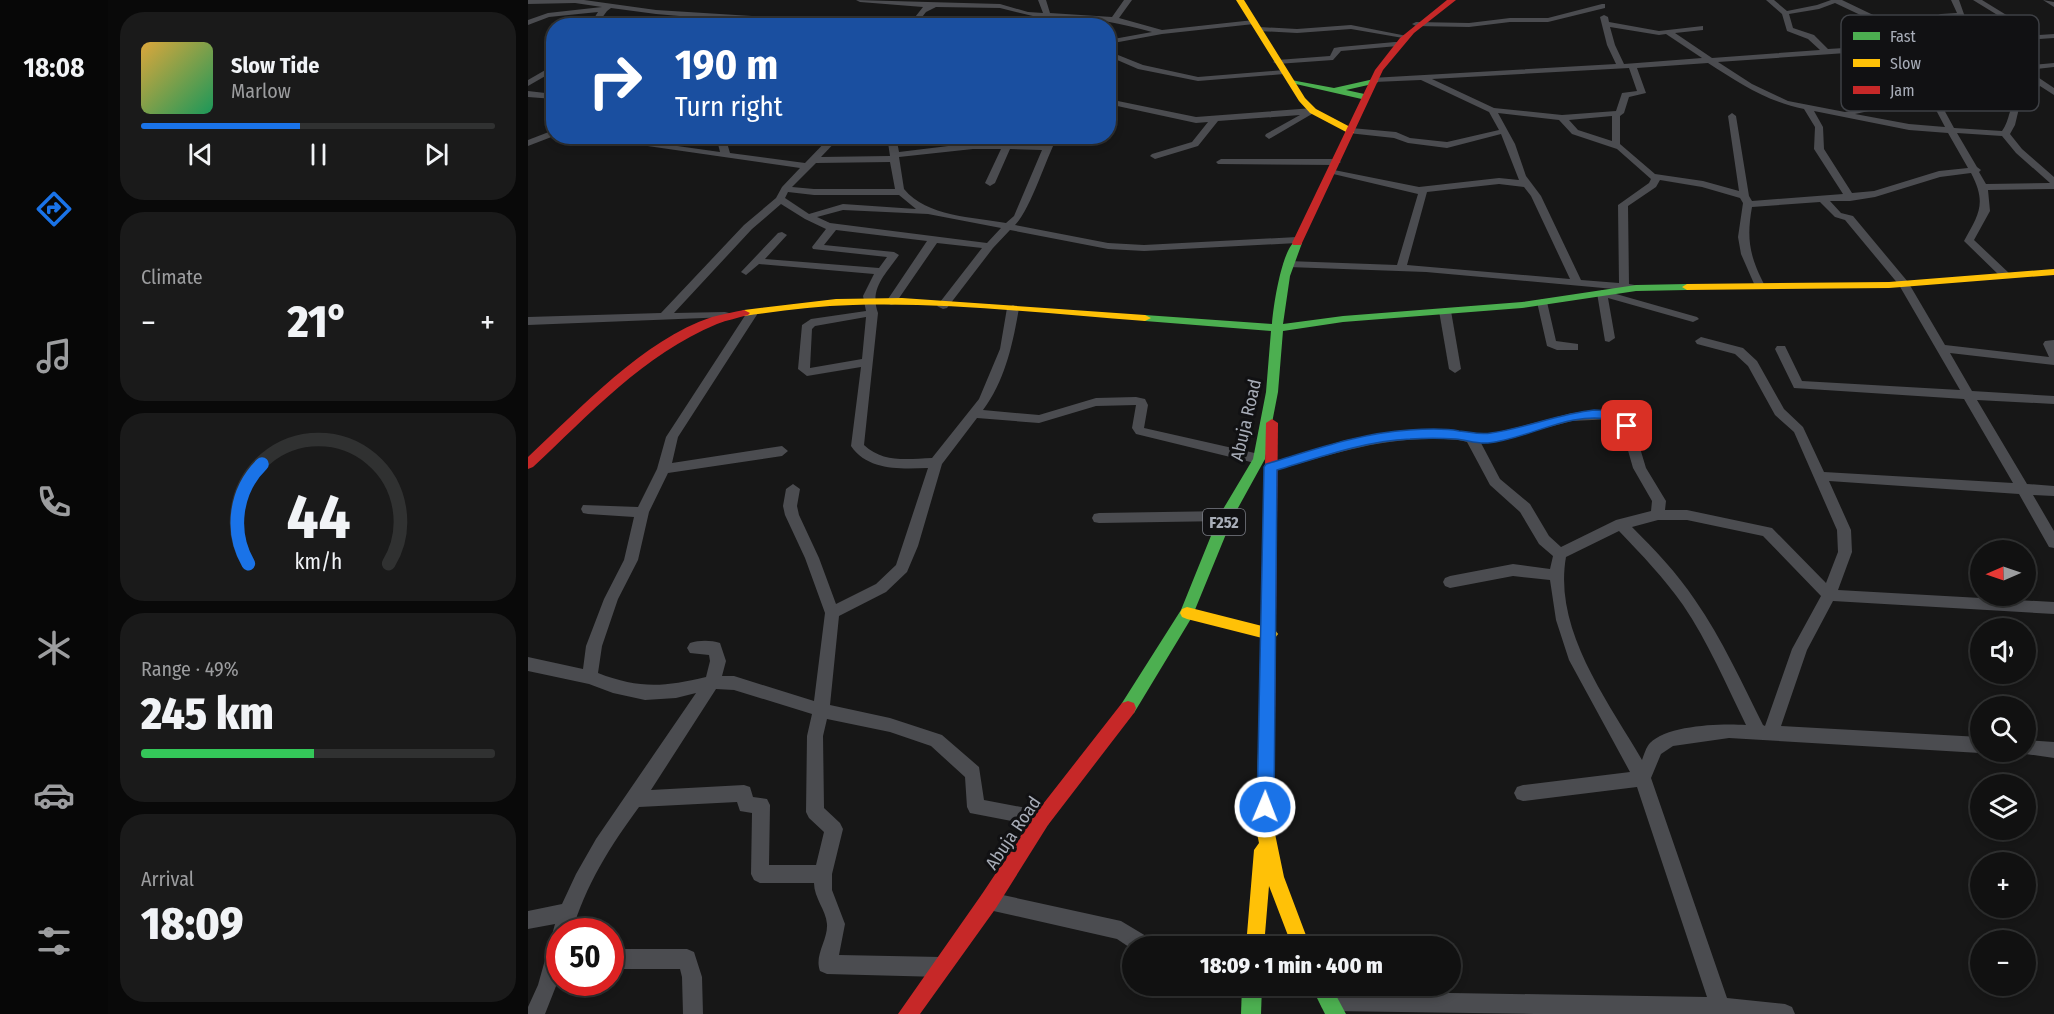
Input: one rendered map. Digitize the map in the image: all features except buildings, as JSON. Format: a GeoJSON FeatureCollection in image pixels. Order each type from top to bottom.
{"type":"FeatureCollection","features":[{"type":"Feature","properties":{"kind":"street"},"geometry":{"type":"LineString","coordinates":[[626,8],[631,0]]}},
{"type":"Feature","properties":{"kind":"street"},"geometry":{"type":"LineString","coordinates":[[860,0],[1000,6],[1020,12],[1097,18]]}},
{"type":"Feature","properties":{"kind":"street"},"geometry":{"type":"LineString","coordinates":[[1000,6],[1018,0]]}},
{"type":"Feature","properties":{"kind":"street"},"geometry":{"type":"LineString","coordinates":[[1042,0],[1047,15]]}},
{"type":"Feature","properties":{"kind":"street"},"geometry":{"type":"LineString","coordinates":[[1115,18],[1128,0]]}},
{"type":"Feature","properties":{"kind":"street"},"geometry":{"type":"LineString","coordinates":[[1240,0],[1284,72],[1313,111],[1351,131],[1396,135],[1408,140],[1446,145],[1504,131]]}},
{"type":"Feature","properties":{"kind":"street","name":"Abuja Road"},"geometry":{"type":"LineString","coordinates":[[911,1013],[989,901],[1042,819],[1136,698],[1187,613],[1226,516],[1265,463],[1277,328],[1288,264],[1298,240],[1374,80],[1399,40],[1416,24],[1452,0]]}},
{"type":"Feature","properties":{"kind":"street"},"geometry":{"type":"LineString","coordinates":[[1770,0],[1785,13],[1790,29],[1810,37],[1826,52]]}},
{"type":"Feature","properties":{"kind":"street"},"geometry":{"type":"LineString","coordinates":[[1785,13],[1819,7],[1837,0],[1868,15]]}},
{"type":"Feature","properties":{"kind":"street"},"geometry":{"type":"LineString","coordinates":[[1954,0],[1962,15]]}},
{"type":"Feature","properties":{"kind":"street"},"geometry":{"type":"LineString","coordinates":[[1977,0],[2002,15]]}},
{"type":"Feature","properties":{"kind":"street"},"geometry":{"type":"LineString","coordinates":[[2047,0],[2054,5]]}},
{"type":"Feature","properties":{"kind":"street"},"geometry":{"type":"LineString","coordinates":[[528,2],[575,1],[726,18]]}},
{"type":"Feature","properties":{"kind":"street"},"geometry":{"type":"LineString","coordinates":[[1416,24],[1469,25],[1510,20],[1548,20],[1602,3],[1606,24],[1621,66]]}},
{"type":"Feature","properties":{"kind":"street"},"geometry":{"type":"LineString","coordinates":[[918,18],[927,7],[935,4]]}},
{"type":"Feature","properties":{"kind":"street"},"geometry":{"type":"LineString","coordinates":[[528,22],[548,15],[604,9],[612,6]]}},
{"type":"Feature","properties":{"kind":"street"},"geometry":{"type":"LineString","coordinates":[[598,18],[604,9]]}},
{"type":"Feature","properties":{"kind":"street"},"geometry":{"type":"LineString","coordinates":[[688,18],[693,14]]}},
{"type":"Feature","properties":{"kind":"street"},"geometry":{"type":"LineString","coordinates":[[1040,18],[1047,15]]}},
{"type":"Feature","properties":{"kind":"street"},"geometry":{"type":"LineString","coordinates":[[1116,20],[1162,32]]}},
{"type":"Feature","properties":{"kind":"street"},"geometry":{"type":"LineString","coordinates":[[1606,24],[1659,33],[1700,28]]}},
{"type":"Feature","properties":{"kind":"street"},"geometry":{"type":"LineString","coordinates":[[1116,41],[1162,32],[1256,26],[1298,30],[1351,27],[1399,40]]}},
{"type":"Feature","properties":{"kind":"street"},"geometry":{"type":"LineString","coordinates":[[1668,32],[1749,86],[1786,103],[1909,127],[2005,134],[2019,151],[2054,184]]}},
{"type":"Feature","properties":{"kind":"street"},"geometry":{"type":"LineString","coordinates":[[1116,56],[1141,67],[1198,79],[1284,72],[1333,58],[1337,50],[1399,40]]}},
{"type":"Feature","properties":{"kind":"street"},"geometry":{"type":"LineString","coordinates":[[1333,91],[1374,80],[1632,66],[1841,51]]}},
{"type":"Feature","properties":{"kind":"street"},"geometry":{"type":"LineString","coordinates":[[2039,67],[2054,65]]}},
{"type":"Feature","properties":{"kind":"street"},"geometry":{"type":"LineString","coordinates":[[1421,78],[1492,110],[1562,118],[1622,111],[1626,94],[1642,93],[1632,66]]}},
{"type":"Feature","properties":{"kind":"street"},"geometry":{"type":"LineString","coordinates":[[528,84],[546,72]]}},
{"type":"Feature","properties":{"kind":"street"},"geometry":{"type":"LineString","coordinates":[[1284,72],[1333,91],[1366,97]]}},
{"type":"Feature","properties":{"kind":"street"},"geometry":{"type":"LineString","coordinates":[[2040,82],[2054,92]]}},
{"type":"Feature","properties":{"kind":"street"},"geometry":{"type":"LineString","coordinates":[[528,94],[546,96]]}},
{"type":"Feature","properties":{"kind":"street"},"geometry":{"type":"LineString","coordinates":[[1116,105],[1196,120],[1313,111]]}},
{"type":"Feature","properties":{"kind":"street"},"geometry":{"type":"LineString","coordinates":[[1808,108],[1819,127],[1819,149],[1850,198]]}},
{"type":"Feature","properties":{"kind":"street"},"geometry":{"type":"LineString","coordinates":[[1492,110],[1511,144],[1521,177],[1536,196],[1577,283]]}},
{"type":"Feature","properties":{"kind":"street"},"geometry":{"type":"LineString","coordinates":[[1269,136],[1313,111]]}},
{"type":"Feature","properties":{"kind":"street"},"geometry":{"type":"LineString","coordinates":[[1838,113],[1850,111]]}},
{"type":"Feature","properties":{"kind":"street"},"geometry":{"type":"LineString","coordinates":[[1940,111],[1976,170],[1983,187],[1984,211],[1969,241],[2006,276]]}},
{"type":"Feature","properties":{"kind":"street"},"geometry":{"type":"LineString","coordinates":[[2005,134],[2011,125],[2014,111]]}},
{"type":"Feature","properties":{"kind":"street"},"geometry":{"type":"LineString","coordinates":[[1616,113],[1616,145]]}},
{"type":"Feature","properties":{"kind":"street"},"geometry":{"type":"LineString","coordinates":[[1732,116],[1746,199],[1743,247],[1760,286]]}},
{"type":"Feature","properties":{"kind":"street"},"geometry":{"type":"LineString","coordinates":[[1562,118],[1575,132],[1616,145],[1657,177],[1703,184],[1746,199],[1754,205],[1850,198],[1891,190],[1939,174],[1976,170]]}},
{"type":"Feature","properties":{"kind":"street"},"geometry":{"type":"LineString","coordinates":[[1155,156],[1195,144],[1215,119]]}},
{"type":"Feature","properties":{"kind":"street"},"geometry":{"type":"LineString","coordinates":[[528,136],[541,138]]}},
{"type":"Feature","properties":{"kind":"street"},"geometry":{"type":"LineString","coordinates":[[528,143],[546,136]]}},
{"type":"Feature","properties":{"kind":"street"},"geometry":{"type":"LineString","coordinates":[[646,144],[809,163],[896,157],[973,146],[1047,147]]}},
{"type":"Feature","properties":{"kind":"street"},"geometry":{"type":"LineString","coordinates":[[723,144],[726,154]]}},
{"type":"Feature","properties":{"kind":"street"},"geometry":{"type":"LineString","coordinates":[[664,317],[748,227],[780,199],[785,189],[828,144]]}},
{"type":"Feature","properties":{"kind":"street"},"geometry":{"type":"LineString","coordinates":[[893,144],[896,157],[896,183],[899,192],[915,205],[931,212]]}},
{"type":"Feature","properties":{"kind":"street"},"geometry":{"type":"LineString","coordinates":[[943,306],[989,246],[1018,217],[1049,144]]}},
{"type":"Feature","properties":{"kind":"street"},"geometry":{"type":"LineString","coordinates":[[990,183],[1006,147]]}},
{"type":"Feature","properties":{"kind":"street"},"geometry":{"type":"LineString","coordinates":[[1221,162],[1334,166],[1419,190],[1499,181],[1527,184]]}},
{"type":"Feature","properties":{"kind":"street"},"geometry":{"type":"LineString","coordinates":[[1630,288],[1623,205],[1653,185],[1657,177]]}},
{"type":"Feature","properties":{"kind":"street"},"geometry":{"type":"LineString","coordinates":[[1983,187],[2054,184]]}},
{"type":"Feature","properties":{"kind":"street"},"geometry":{"type":"LineString","coordinates":[[785,189],[814,192],[899,192]]}},
{"type":"Feature","properties":{"kind":"street"},"geometry":{"type":"LineString","coordinates":[[1401,268],[1424,195],[1419,190]]}},
{"type":"Feature","properties":{"kind":"street"},"geometry":{"type":"LineString","coordinates":[[780,199],[808,218],[833,227],[989,246]]}},
{"type":"Feature","properties":{"kind":"street"},"geometry":{"type":"LineString","coordinates":[[1824,200],[1838,215],[1849,218],[1904,284],[2054,543]]}},
{"type":"Feature","properties":{"kind":"street"},"geometry":{"type":"LineString","coordinates":[[808,218],[843,207],[931,212],[1006,228],[1120,247],[1298,240]]}},
{"type":"Feature","properties":{"kind":"street"},"geometry":{"type":"LineString","coordinates":[[833,227],[817,248],[894,255],[869,289],[867,362],[856,446],[878,462],[936,463]]}},
{"type":"Feature","properties":{"kind":"street"},"geometry":{"type":"LineString","coordinates":[[746,272],[782,236]]}},
{"type":"Feature","properties":{"kind":"street"},"geometry":{"type":"LineString","coordinates":[[891,302],[934,239]]}},
{"type":"Feature","properties":{"kind":"street"},"geometry":{"type":"LineString","coordinates":[[757,261],[882,271]]}},
{"type":"Feature","properties":{"kind":"street"},"geometry":{"type":"LineString","coordinates":[[1288,264],[1401,268],[1630,288],[1904,284],[2054,272]]}},
{"type":"Feature","properties":{"kind":"street"},"geometry":{"type":"LineString","coordinates":[[867,362],[807,372],[804,369],[806,328],[811,323],[891,302],[1013,308],[1277,328],[1343,319],[1542,302],[1630,288]]}},
{"type":"Feature","properties":{"kind":"street"},"geometry":{"type":"LineString","coordinates":[[1602,293],[1693,319]]}},
{"type":"Feature","properties":{"kind":"street"},"geometry":{"type":"LineString","coordinates":[[1602,293],[1609,338]]}},
{"type":"Feature","properties":{"kind":"street"},"geometry":{"type":"LineString","coordinates":[[1542,302],[1551,343],[1557,346],[1574,347]]}},
{"type":"Feature","properties":{"kind":"street"},"geometry":{"type":"LineString","coordinates":[[528,321],[725,315],[812,304],[869,307]]}},
{"type":"Feature","properties":{"kind":"street"},"geometry":{"type":"LineString","coordinates":[[832,613],[880,588],[902,568],[936,463],[984,400],[1006,349],[1013,308]]}},
{"type":"Feature","properties":{"kind":"street"},"geometry":{"type":"LineString","coordinates":[[1445,311],[1455,369]]}},
{"type":"Feature","properties":{"kind":"street"},"geometry":{"type":"LineString","coordinates":[[590,677],[594,646],[611,599],[630,560],[642,512],[664,469],[672,437],[752,313]]}},
{"type":"Feature","properties":{"kind":"street"},"geometry":{"type":"LineString","coordinates":[[528,464],[646,358],[725,315]]}},
{"type":"Feature","properties":{"kind":"street"},"geometry":{"type":"LineString","coordinates":[[1701,341],[1739,351],[1753,364],[1779,412],[1799,430],[1844,530],[1845,552],[1829,595],[1800,649],[1764,733]]}},
{"type":"Feature","properties":{"kind":"street"},"geometry":{"type":"LineString","coordinates":[[2054,344],[2049,344],[2054,355]]}},
{"type":"Feature","properties":{"kind":"street"},"geometry":{"type":"LineString","coordinates":[[1940,348],[2054,361]]}},
{"type":"Feature","properties":{"kind":"street"},"geometry":{"type":"LineString","coordinates":[[1781,349],[1798,385],[2054,400]]}},
{"type":"Feature","properties":{"kind":"street"},"geometry":{"type":"LineString","coordinates":[[975,414],[1039,419],[1096,402],[1136,401],[1141,402],[1142,405],[1138,428],[1140,431],[1265,463],[1410,434],[1459,435],[1473,439],[1491,438],[1572,417],[1594,414],[1614,416],[1623,419],[1627,426],[1640,468],[1659,501],[1658,515]]}},
{"type":"Feature","properties":{"kind":"street"},"geometry":{"type":"LineString","coordinates":[[1473,439],[1496,482],[1525,508],[1544,540],[1560,554]]}},
{"type":"Feature","properties":{"kind":"street"},"geometry":{"type":"LineString","coordinates":[[664,469],[782,450]]}},
{"type":"Feature","properties":{"kind":"street"},"geometry":{"type":"LineString","coordinates":[[1256,936],[1265,829],[1270,634],[1265,463]]}},
{"type":"Feature","properties":{"kind":"street"},"geometry":{"type":"LineString","coordinates":[[1819,476],[2054,491]]}},
{"type":"Feature","properties":{"kind":"street"},"geometry":{"type":"LineString","coordinates":[[793,489],[789,506],[832,613],[821,710],[814,736],[814,812],[834,829],[823,874],[823,890],[836,924],[827,964],[941,968]]}},
{"type":"Feature","properties":{"kind":"street"},"geometry":{"type":"LineString","coordinates":[[588,508],[642,512]]}},
{"type":"Feature","properties":{"kind":"street"},"geometry":{"type":"LineString","coordinates":[[1560,554],[1621,524],[1658,515],[1687,515],[1767,532],[1829,595],[2054,608]]}},
{"type":"Feature","properties":{"kind":"street"},"geometry":{"type":"LineString","coordinates":[[1099,518],[1226,516]]}},
{"type":"Feature","properties":{"kind":"street"},"geometry":{"type":"LineString","coordinates":[[1621,524],[1677,585],[1764,733]]}},
{"type":"Feature","properties":{"kind":"street"},"geometry":{"type":"LineString","coordinates":[[1560,554],[1556,575],[1563,620],[1577,660],[1643,778],[1720,1010]]}},
{"type":"Feature","properties":{"kind":"street"},"geometry":{"type":"LineString","coordinates":[[1450,582],[1513,570],[1556,575]]}},
{"type":"Feature","properties":{"kind":"street"},"geometry":{"type":"LineString","coordinates":[[1187,613],[1270,634]]}},
{"type":"Feature","properties":{"kind":"street"},"geometry":{"type":"LineString","coordinates":[[566,918],[615,826],[712,682],[718,661],[715,648],[695,648]]}},
{"type":"Feature","properties":{"kind":"street"},"geometry":{"type":"LineString","coordinates":[[528,664],[590,677],[613,686],[645,693],[676,691],[712,682],[734,683],[821,710],[890,725],[936,740],[973,773],[976,807],[1042,819]]}},
{"type":"Feature","properties":{"kind":"street"},"geometry":{"type":"LineString","coordinates":[[1643,778],[1655,749],[1670,739],[1730,731],[1970,744]]}},
{"type":"Feature","properties":{"kind":"street"},"geometry":{"type":"LineString","coordinates":[[2036,749],[2054,750]]}},
{"type":"Feature","properties":{"kind":"street"},"geometry":{"type":"LineString","coordinates":[[1524,793],[1643,778]]}},
{"type":"Feature","properties":{"kind":"street"},"geometry":{"type":"LineString","coordinates":[[635,799],[744,793],[746,805],[761,805],[760,874],[823,874]]}},
{"type":"Feature","properties":{"kind":"street"},"geometry":{"type":"LineString","coordinates":[[1265,829],[1275,877],[1297,936]]}},
{"type":"Feature","properties":{"kind":"street"},"geometry":{"type":"LineString","coordinates":[[989,901],[1121,930],[1130,936]]}},
{"type":"Feature","properties":{"kind":"street"},"geometry":{"type":"LineString","coordinates":[[528,920],[546,921]]}},
{"type":"Feature","properties":{"kind":"street"},"geometry":{"type":"LineString","coordinates":[[624,959],[687,959],[692,977],[693,1014]]}},
{"type":"Feature","properties":{"kind":"street"},"geometry":{"type":"LineString","coordinates":[[535,1014],[546,985]]}},
{"type":"Feature","properties":{"kind":"street"},"geometry":{"type":"LineString","coordinates":[[1251,1014],[1252,996]]}},
{"type":"Feature","properties":{"kind":"street"},"geometry":{"type":"LineString","coordinates":[[1329,1000],[1720,1010],[1785,1014]]}},
{"type":"Feature","properties":{"kind":"traffic: fast"},"geometry":{"type":"LineString","coordinates":[[1333,91],[1374,81]]}},
{"type":"Feature","properties":{"kind":"traffic: fast"},"geometry":{"type":"LineString","coordinates":[[1291,82],[1366,97]]}},
{"type":"Feature","properties":{"kind":"traffic: fast"},"geometry":{"type":"LineString","coordinates":[[1128,708],[1187,613],[1226,516],[1259,459],[1272,392],[1278,319],[1285,276],[1297,243]]}},
{"type":"Feature","properties":{"kind":"traffic: fast"},"geometry":{"type":"LineString","coordinates":[[1145,318],[1277,328],[1343,319],[1522,305],[1636,288],[1687,287]]}},
{"type":"Feature","properties":{"kind":"traffic: fast"},"geometry":{"type":"LineString","coordinates":[[1251,1014],[1252,996]]}},
{"type":"Feature","properties":{"kind":"traffic: fast"},"geometry":{"type":"LineString","coordinates":[[1326,996],[1336,1014]]}},
{"type":"Feature","properties":{"kind":"traffic: slow"},"geometry":{"type":"LineString","coordinates":[[1240,0],[1302,99],[1313,111],[1351,131]]}},
{"type":"Feature","properties":{"kind":"traffic: slow"},"geometry":{"type":"LineString","coordinates":[[1687,287],[1889,285],[2054,272]]}},
{"type":"Feature","properties":{"kind":"traffic: slow"},"geometry":{"type":"LineString","coordinates":[[744,313],[821,303],[902,301],[1145,318]]}},
{"type":"Feature","properties":{"kind":"traffic: slow"},"geometry":{"type":"LineString","coordinates":[[1187,613],[1270,634]]}},
{"type":"Feature","properties":{"kind":"traffic: slow"},"geometry":{"type":"LineString","coordinates":[[1267,715],[1265,829],[1275,877],[1297,936]]}},
{"type":"Feature","properties":{"kind":"traffic: slow"},"geometry":{"type":"LineString","coordinates":[[1256,936],[1263,850]]}},
{"type":"Feature","properties":{"kind":"traffic: jam"},"geometry":{"type":"LineString","coordinates":[[1297,243],[1386,59],[1412,31],[1452,0]]}},
{"type":"Feature","properties":{"kind":"traffic: jam"},"geometry":{"type":"LineString","coordinates":[[528,464],[601,397],[657,352],[686,333],[715,320],[744,313]]}},
{"type":"Feature","properties":{"kind":"traffic: jam"},"geometry":{"type":"LineString","coordinates":[[1267,715],[1272,423]]}},
{"type":"Feature","properties":{"kind":"traffic: jam"},"geometry":{"type":"LineString","coordinates":[[908,1014],[989,901],[1042,819],[1128,708]]}},
{"type":"Feature","properties":{"kind":"route"},"geometry":{"type":"LineString","coordinates":[[1265,807],[1270,634],[1270,467],[1346,445],[1410,434],[1459,435],[1473,439],[1491,438],[1572,417],[1594,414],[1623,419],[1627,426]]}}]}
